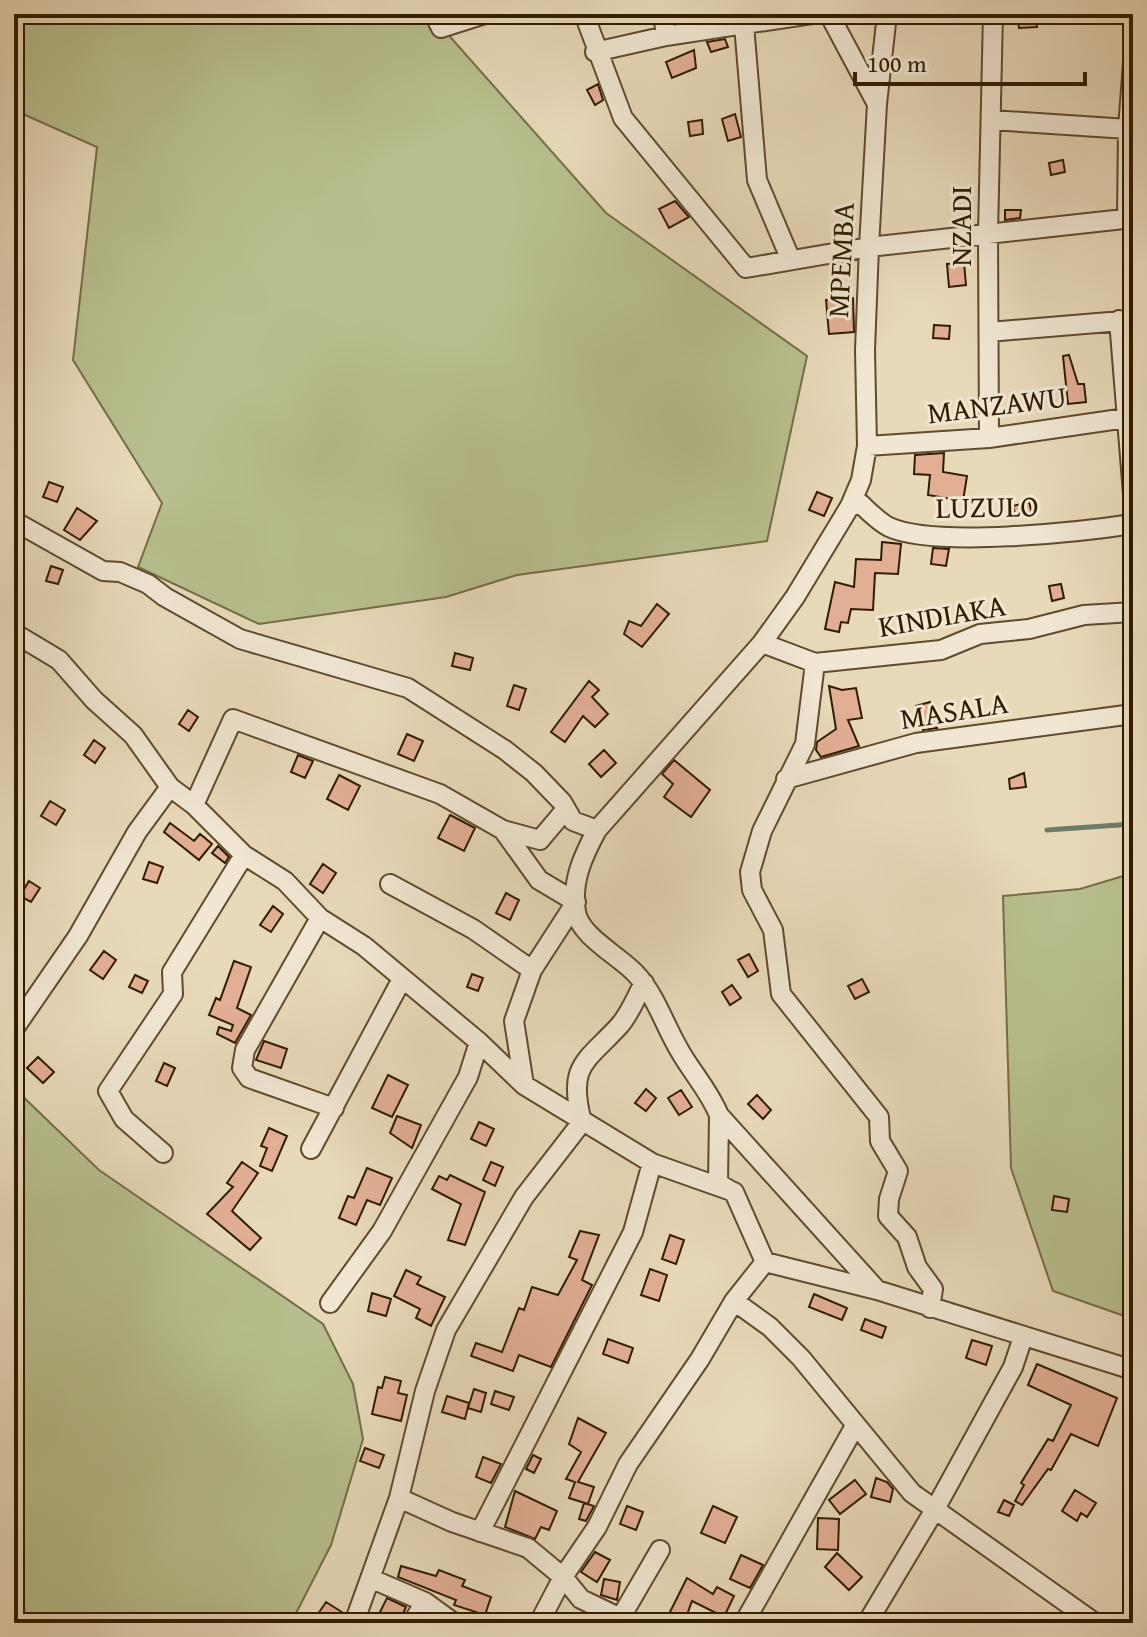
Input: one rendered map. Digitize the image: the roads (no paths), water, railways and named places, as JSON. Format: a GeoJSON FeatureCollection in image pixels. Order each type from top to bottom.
{"type":"FeatureCollection","features":[{"type":"Feature","properties":{"kind":"street"},"geometry":{"type":"LineString","coordinates":[[584,14],[595,52],[623,118],[746,268],[790,258],[869,247],[1130,219],[1128,129],[1133,62]]}},
{"type":"Feature","properties":{"kind":"street"},"geometry":{"type":"LineString","coordinates":[[663,14],[666,36]]}},
{"type":"Feature","properties":{"kind":"street"},"geometry":{"type":"LineString","coordinates":[[595,52],[666,36],[812,14]]}},
{"type":"Feature","properties":{"kind":"street"},"geometry":{"type":"LineString","coordinates":[[829,14],[877,104]]}},
{"type":"Feature","properties":{"kind":"street","name":"MPEMBA"},"geometry":{"type":"LineString","coordinates":[[576,902],[578,870],[597,830],[762,643],[850,506],[861,480],[867,446],[865,350],[869,247],[877,104],[887,14]]}},
{"type":"Feature","properties":{"kind":"street","name":"NZADI"},"geometry":{"type":"LineString","coordinates":[[989,438],[988,233],[993,14]]}},
{"type":"Feature","properties":{"kind":"street"},"geometry":{"type":"LineString","coordinates":[[437,21],[479,15]]}},
{"type":"Feature","properties":{"kind":"street"},"geometry":{"type":"LineString","coordinates":[[744,25],[757,180],[790,258]]}},
{"type":"Feature","properties":{"kind":"street"},"geometry":{"type":"LineString","coordinates":[[991,120],[1128,129]]}},
{"type":"Feature","properties":{"kind":"street"},"geometry":{"type":"LineString","coordinates":[[989,332],[1126,320],[1133,494]]}},
{"type":"Feature","properties":{"kind":"street","name":"MANZAWU"},"geometry":{"type":"LineString","coordinates":[[867,446],[989,438],[1130,418]]}},
{"type":"Feature","properties":{"kind":"street","name":"LUZULO"},"geometry":{"type":"LineString","coordinates":[[850,506],[861,504],[889,527],[920,536],[1066,534],[1133,524]]}},
{"type":"Feature","properties":{"kind":"street"},"geometry":{"type":"LineString","coordinates":[[14,521],[103,571],[120,572],[148,584],[165,597],[240,639],[408,688],[505,750],[534,773],[573,821],[597,830]]}},
{"type":"Feature","properties":{"kind":"street","name":"KINDIAKA"},"geometry":{"type":"LineString","coordinates":[[762,643],[815,663],[941,650],[980,634],[1029,629],[1084,615],[1133,612]]}},
{"type":"Feature","properties":{"kind":"street"},"geometry":{"type":"LineString","coordinates":[[14,633],[59,660],[94,700],[133,735],[170,787],[194,805],[244,855],[285,881],[320,918],[364,946],[479,1042],[524,1085],[652,1163],[734,1192]]}},
{"type":"Feature","properties":{"kind":"street"},"geometry":{"type":"LineString","coordinates":[[815,663],[807,732],[754,855],[750,872],[752,890],[773,930],[781,994],[879,1117],[883,1150],[898,1171],[889,1199],[888,1216],[907,1237],[917,1267],[933,1289],[930,1308]]}},
{"type":"Feature","properties":{"kind":"street","name":"MASALA"},"geometry":{"type":"LineString","coordinates":[[786,779],[916,743],[1133,714]]}},
{"type":"Feature","properties":{"kind":"street"},"geometry":{"type":"LineString","coordinates":[[194,805],[233,719],[440,794],[503,830],[540,840],[566,809]]}},
{"type":"Feature","properties":{"kind":"street"},"geometry":{"type":"LineString","coordinates":[[14,1029],[78,936],[137,832],[170,787]]}},
{"type":"Feature","properties":{"kind":"street"},"geometry":{"type":"LineString","coordinates":[[503,830],[539,880],[576,902]]}},
{"type":"Feature","properties":{"kind":"street"},"geometry":{"type":"LineString","coordinates":[[163,1153],[124,1119],[108,1091],[173,994],[172,972],[244,855]]}},
{"type":"Feature","properties":{"kind":"street"},"geometry":{"type":"LineString","coordinates":[[390,884],[473,929],[532,970]]}},
{"type":"Feature","properties":{"kind":"street"},"geometry":{"type":"LineString","coordinates":[[576,902],[576,914],[589,932],[644,983],[681,1054],[707,1087],[719,1115],[877,1290]]}},
{"type":"Feature","properties":{"kind":"street"},"geometry":{"type":"LineString","coordinates":[[524,1085],[514,1021],[532,970],[576,902]]}},
{"type":"Feature","properties":{"kind":"street"},"geometry":{"type":"LineString","coordinates":[[320,918],[245,1050],[242,1068],[249,1078],[334,1108]]}},
{"type":"Feature","properties":{"kind":"street"},"geometry":{"type":"LineString","coordinates":[[311,1149],[402,979]]}},
{"type":"Feature","properties":{"kind":"street"},"geometry":{"type":"LineString","coordinates":[[582,1122],[578,1105],[583,1060],[625,1019],[644,983]]}},
{"type":"Feature","properties":{"kind":"street"},"geometry":{"type":"LineString","coordinates":[[330,1303],[382,1231],[468,1077],[479,1042]]}},
{"type":"Feature","properties":{"kind":"street"},"geometry":{"type":"LineString","coordinates":[[719,1115],[718,1183],[734,1192],[765,1262]]}},
{"type":"Feature","properties":{"kind":"street"},"geometry":{"type":"LineString","coordinates":[[354,1623],[399,1498],[425,1391],[446,1330],[524,1197],[582,1122]]}},
{"type":"Feature","properties":{"kind":"street"},"geometry":{"type":"LineString","coordinates":[[480,1532],[633,1232],[652,1163]]}},
{"type":"Feature","properties":{"kind":"street"},"geometry":{"type":"LineString","coordinates":[[765,1262],[877,1290],[1133,1370]]}},
{"type":"Feature","properties":{"kind":"street"},"geometry":{"type":"LineString","coordinates":[[539,1623],[563,1577],[597,1527],[628,1464],[700,1359],[734,1301],[765,1262]]}},
{"type":"Feature","properties":{"kind":"street"},"geometry":{"type":"LineString","coordinates":[[734,1301],[770,1327],[801,1358],[912,1493],[1095,1623]]}},
{"type":"Feature","properties":{"kind":"street"},"geometry":{"type":"LineString","coordinates":[[867,1623],[934,1511],[1013,1367],[1023,1337]]}},
{"type":"Feature","properties":{"kind":"street"},"geometry":{"type":"LineString","coordinates":[[744,1623],[855,1426]]}},
{"type":"Feature","properties":{"kind":"street"},"geometry":{"type":"LineString","coordinates":[[399,1498],[480,1532],[528,1548],[563,1577],[581,1599],[626,1620],[660,1550]]}},
{"type":"Feature","properties":{"kind":"street"},"geometry":{"type":"LineString","coordinates":[[372,1579],[425,1602],[454,1623]]}},
{"type":"Feature","properties":{"kind":"street"},"geometry":{"type":"LineString","coordinates":[[412,1623],[425,1602]]}},
{"type":"Feature","properties":{"kind":"waterway"},"geometry":{"type":"LineString","coordinates":[[1047,830],[1133,824]]}}]}
